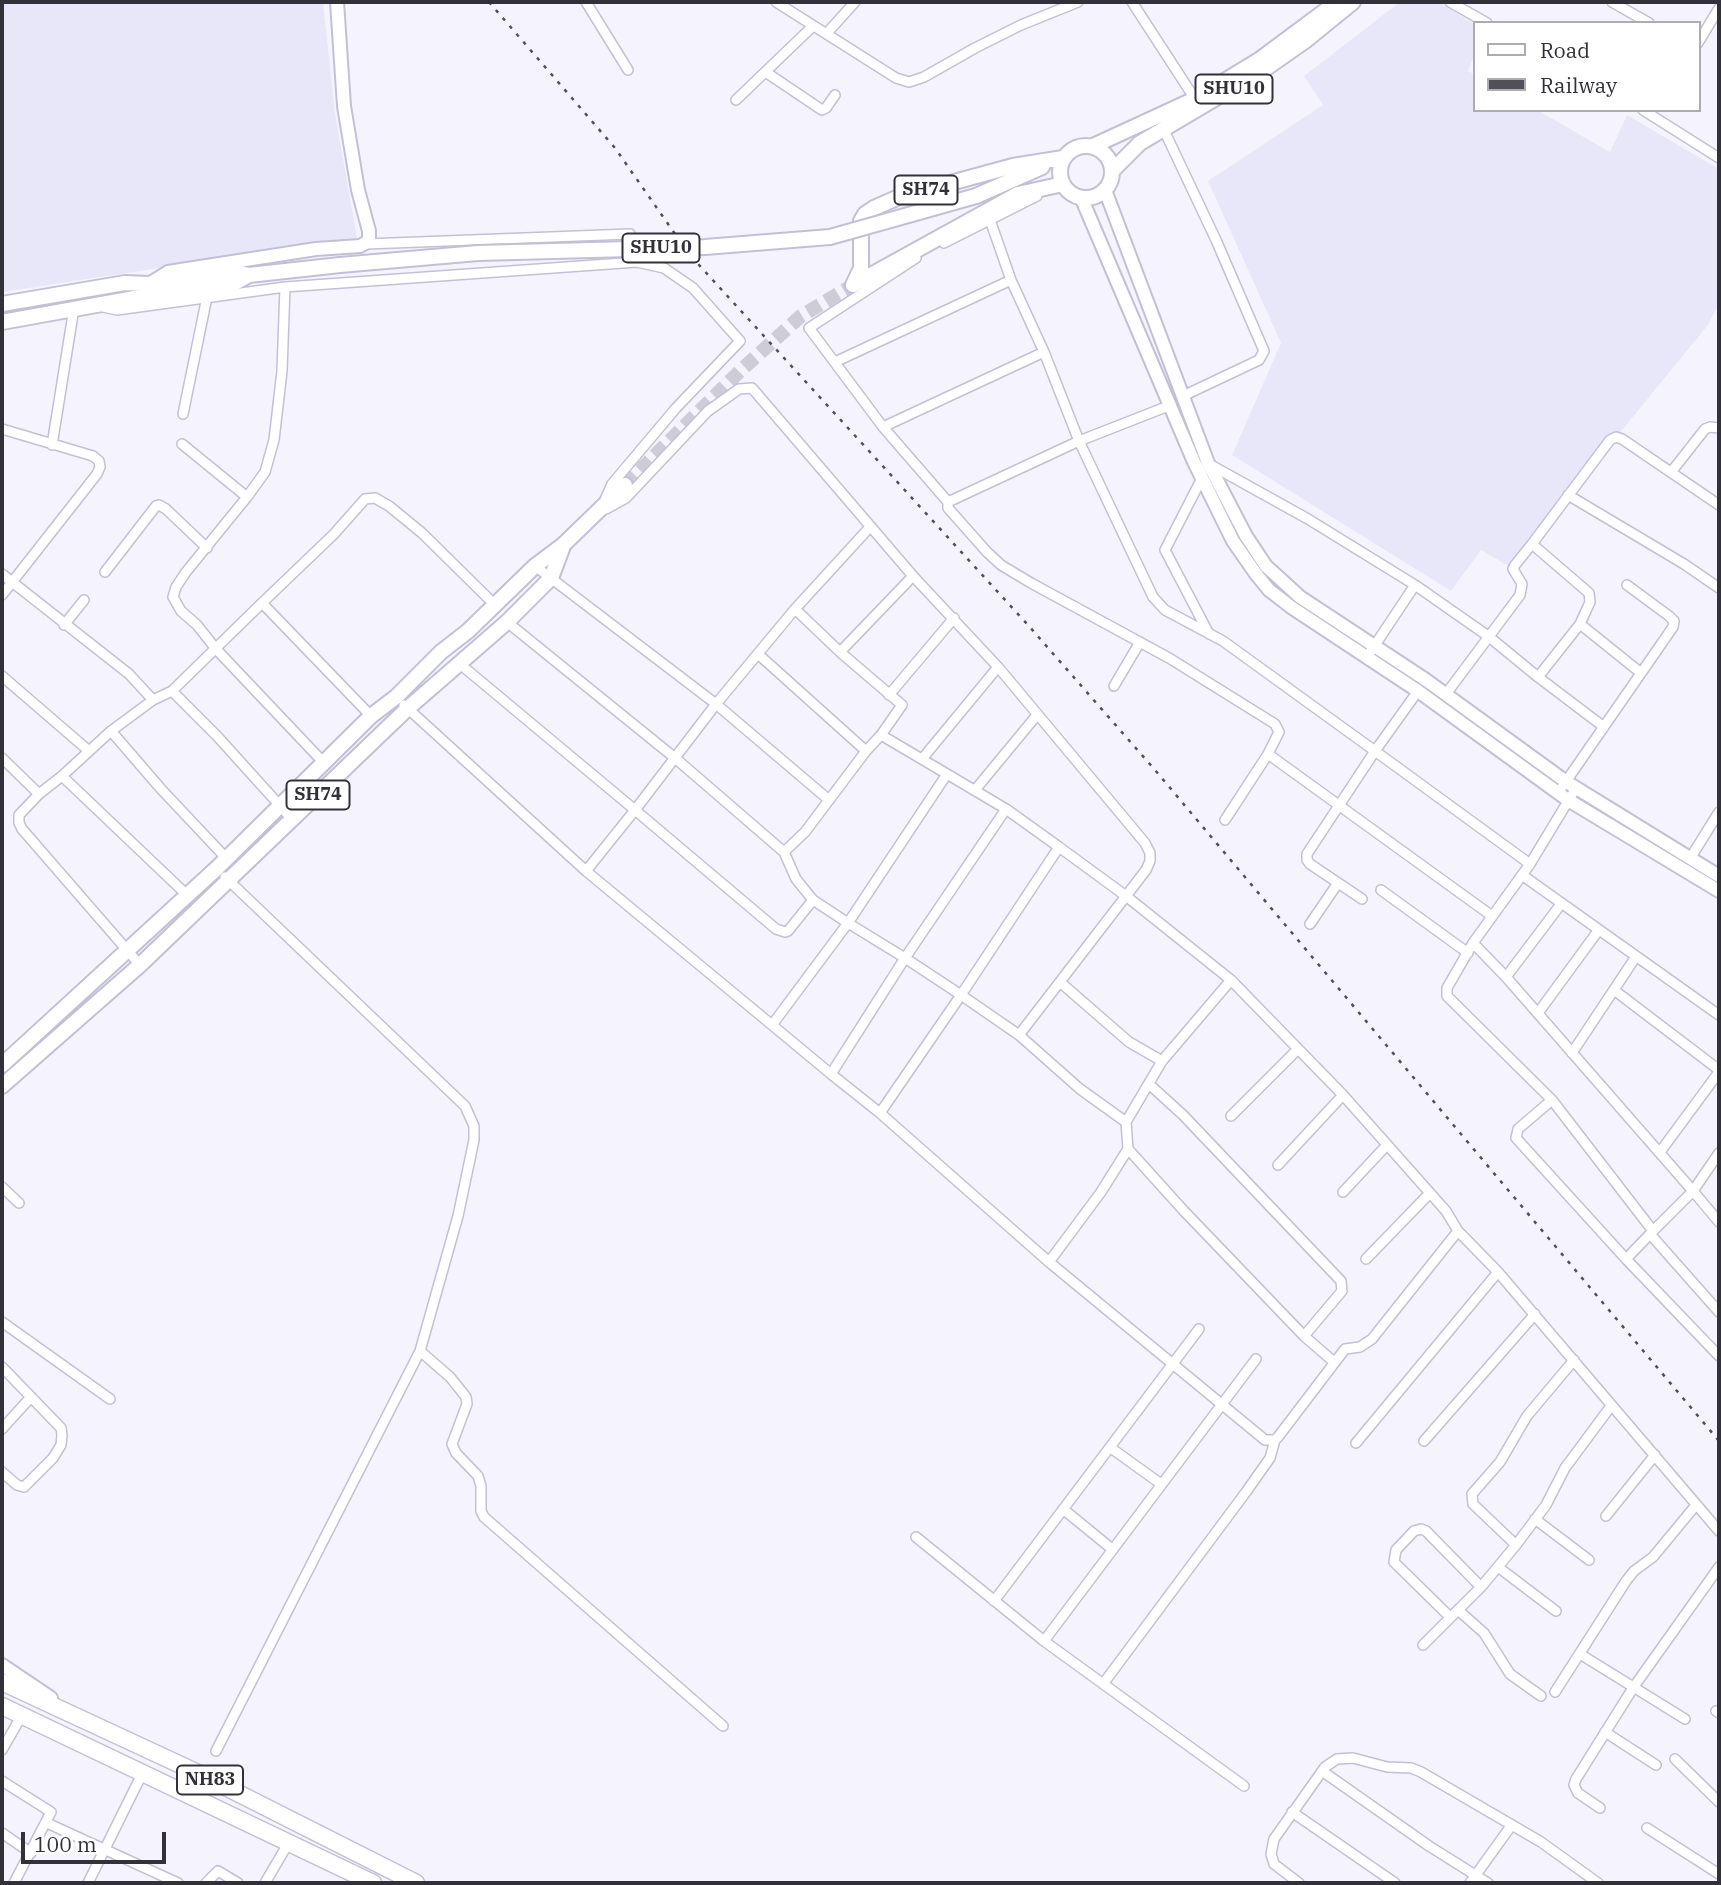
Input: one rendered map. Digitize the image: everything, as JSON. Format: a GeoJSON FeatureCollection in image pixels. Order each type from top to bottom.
{"type":"FeatureCollection","features":[{"type":"Feature","properties":{"kind":"highway","name":"NH83"},"geometry":{"type":"LineString","coordinates":[[2,1682],[198,1773],[416,1883]]}},
{"type":"Feature","properties":{"kind":"highway","name":"NH83"},"geometry":{"type":"LineString","coordinates":[[9,1710],[289,1842],[346,1877],[373,1883]]}},
{"type":"Feature","properties":{"kind":"main road"},"geometry":{"type":"LineString","coordinates":[[149,284],[168,272],[366,244],[369,240],[344,106],[337,2]]}},
{"type":"Feature","properties":{"kind":"main road","name":"SHU10"},"geometry":{"type":"LineString","coordinates":[[2,304],[125,283],[149,284],[232,271],[249,275],[478,253],[705,247],[830,237],[976,196],[1062,160],[1071,150],[1081,146],[1093,146],[1195,99],[1259,60],[1336,2]]}},
{"type":"Feature","properties":{"kind":"main road","name":"SHU10"},"geometry":{"type":"LineString","coordinates":[[1105,190],[1112,178],[1112,171],[1131,150],[1163,128],[1265,69],[1315,34],[1353,2]]}},
{"type":"Feature","properties":{"kind":"main road"},"geometry":{"type":"LineString","coordinates":[[1093,146],[1103,151],[1110,160],[1112,171]]}},
{"type":"Feature","properties":{"kind":"main road"},"geometry":{"type":"LineString","coordinates":[[1062,160],[1063,184]]}},
{"type":"Feature","properties":{"kind":"main road","name":"SH74"},"geometry":{"type":"LineString","coordinates":[[1062,160],[1013,166],[899,197],[874,208],[865,214],[861,221],[861,268],[853,285],[1018,194],[1063,184]]}},
{"type":"Feature","properties":{"kind":"main road","name":"SHU10"},"geometry":{"type":"LineString","coordinates":[[1019,178],[1031,176],[1063,184],[1082,197]]}},
{"type":"Feature","properties":{"kind":"main road"},"geometry":{"type":"LineString","coordinates":[[1719,876],[1571,785],[1446,694],[1370,651],[1269,590],[1233,541],[1202,478],[1082,197],[1094,197],[1105,190],[1208,463],[1246,536],[1266,566],[1300,597],[1370,651],[1418,691],[1563,796],[1719,891]]}},
{"type":"Feature","properties":{"kind":"main road","name":"SHU10"},"geometry":{"type":"LineString","coordinates":[[2,325],[94,305],[234,283],[249,275]]}},
{"type":"Feature","properties":{"kind":"main road","name":"SH74"},"geometry":{"type":"LineString","coordinates":[[2,1065],[221,863],[371,716],[396,697],[536,566],[564,545],[625,485]]}},
{"type":"Feature","properties":{"kind":"main road","name":"SH74"},"geometry":{"type":"LineString","coordinates":[[2,1086],[140,965],[407,709],[507,622],[551,578],[564,545]]}},
{"type":"Feature","properties":{"kind":"main road"},"geometry":{"type":"LineString","coordinates":[[2,1665],[101,1729]]}},
{"type":"Feature","properties":{"kind":"street"},"geometry":{"type":"LineString","coordinates":[[586,2],[628,70]]}},
{"type":"Feature","properties":{"kind":"street"},"geometry":{"type":"LineString","coordinates":[[776,2],[896,78],[909,82],[926,76],[1021,25],[1078,2]]}},
{"type":"Feature","properties":{"kind":"street"},"geometry":{"type":"LineString","coordinates":[[827,33],[855,2]]}},
{"type":"Feature","properties":{"kind":"street"},"geometry":{"type":"LineString","coordinates":[[1132,2],[1195,99]]}},
{"type":"Feature","properties":{"kind":"street"},"geometry":{"type":"LineString","coordinates":[[1450,2],[1483,21]]}},
{"type":"Feature","properties":{"kind":"street"},"geometry":{"type":"LineString","coordinates":[[1612,2],[1645,21]]}},
{"type":"Feature","properties":{"kind":"street"},"geometry":{"type":"LineString","coordinates":[[1700,40],[1719,8]]}},
{"type":"Feature","properties":{"kind":"street"},"geometry":{"type":"LineString","coordinates":[[736,100],[813,26]]}},
{"type":"Feature","properties":{"kind":"street"},"geometry":{"type":"LineString","coordinates":[[766,73],[822,110],[835,95]]}},
{"type":"Feature","properties":{"kind":"street"},"geometry":{"type":"LineString","coordinates":[[1655,113],[1719,158]]}},
{"type":"Feature","properties":{"kind":"street"},"geometry":{"type":"LineString","coordinates":[[1163,128],[1264,351],[1259,360],[1183,396]]}},
{"type":"Feature","properties":{"kind":"street"},"geometry":{"type":"LineString","coordinates":[[1063,184],[1030,198],[922,254],[809,328],[883,427],[948,502],[948,508],[1001,565],[1140,642],[1275,724],[1279,732],[1268,754],[1225,820]]}},
{"type":"Feature","properties":{"kind":"street"},"geometry":{"type":"LineString","coordinates":[[990,220],[1011,280],[1044,352],[1079,441],[1153,597],[1165,610],[1223,641],[1530,864]]}},
{"type":"Feature","properties":{"kind":"street"},"geometry":{"type":"LineString","coordinates":[[366,244],[630,234],[637,262]]}},
{"type":"Feature","properties":{"kind":"street"},"geometry":{"type":"LineString","coordinates":[[470,240],[476,273]]}},
{"type":"Feature","properties":{"kind":"street"},"geometry":{"type":"LineString","coordinates":[[94,305],[117,310],[285,287],[637,262],[664,268],[693,288],[740,341],[676,408],[612,484],[598,513]]}},
{"type":"Feature","properties":{"kind":"street"},"geometry":{"type":"LineString","coordinates":[[835,362],[1011,280]]}},
{"type":"Feature","properties":{"kind":"street"},"geometry":{"type":"LineString","coordinates":[[285,287],[282,371],[274,440],[265,472],[208,548],[186,572],[173,597],[181,611],[324,763]]}},
{"type":"Feature","properties":{"kind":"street"},"geometry":{"type":"LineString","coordinates":[[183,414],[207,297]]}},
{"type":"Feature","properties":{"kind":"street"},"geometry":{"type":"LineString","coordinates":[[52,444],[75,309]]}},
{"type":"Feature","properties":{"kind":"street"},"geometry":{"type":"LineString","coordinates":[[883,427],[1044,352]]}},
{"type":"Feature","properties":{"kind":"street"},"geometry":{"type":"LineString","coordinates":[[598,513],[626,498],[708,411],[739,389],[752,388],[913,576],[998,667],[1145,843],[1150,853],[1150,861],[1019,1035]]}},
{"type":"Feature","properties":{"kind":"street"},"geometry":{"type":"LineString","coordinates":[[948,502],[1079,441],[1171,405]]}},
{"type":"Feature","properties":{"kind":"street"},"geometry":{"type":"LineString","coordinates":[[1672,471],[1705,429],[1719,428]]}},
{"type":"Feature","properties":{"kind":"street"},"geometry":{"type":"LineString","coordinates":[[2,429],[93,457],[99,461],[100,467],[2,595]]}},
{"type":"Feature","properties":{"kind":"street"},"geometry":{"type":"LineString","coordinates":[[1446,694],[1520,595],[1521,584],[1513,569],[1610,440],[1616,437],[1672,471],[1719,505]]}},
{"type":"Feature","properties":{"kind":"street"},"geometry":{"type":"LineString","coordinates":[[182,444],[247,497]]}},
{"type":"Feature","properties":{"kind":"street"},"geometry":{"type":"LineString","coordinates":[[1208,463],[1308,519],[1415,585],[1488,636],[1604,727]]}},
{"type":"Feature","properties":{"kind":"street"},"geometry":{"type":"LineString","coordinates":[[1202,478],[1165,550],[1209,634]]}},
{"type":"Feature","properties":{"kind":"street"},"geometry":{"type":"LineString","coordinates":[[1568,495],[1719,588]]}},
{"type":"Feature","properties":{"kind":"street"},"geometry":{"type":"LineString","coordinates":[[140,965],[22,829],[19,815],[39,794],[111,731],[153,700],[172,691],[334,534],[365,499],[375,498],[389,506],[422,533],[494,604]]}},
{"type":"Feature","properties":{"kind":"street"},"geometry":{"type":"LineString","coordinates":[[105,572],[159,505],[208,548]]}},
{"type":"Feature","properties":{"kind":"street"},"geometry":{"type":"LineString","coordinates":[[586,871],[716,704],[795,609],[870,527]]}},
{"type":"Feature","properties":{"kind":"street"},"geometry":{"type":"LineString","coordinates":[[1532,544],[1589,593],[1590,602],[1580,624],[1538,677]]}},
{"type":"Feature","properties":{"kind":"street"},"geometry":{"type":"LineString","coordinates":[[536,566],[716,704],[829,800]]}},
{"type":"Feature","properties":{"kind":"street"},"geometry":{"type":"LineString","coordinates":[[2,574],[129,674],[153,700]]}},
{"type":"Feature","properties":{"kind":"street"},"geometry":{"type":"LineString","coordinates":[[840,652],[913,576]]}},
{"type":"Feature","properties":{"kind":"street"},"geometry":{"type":"LineString","coordinates":[[1370,651],[1415,585]]}},
{"type":"Feature","properties":{"kind":"street"},"geometry":{"type":"LineString","coordinates":[[1627,585],[1674,621],[1670,632],[1604,727],[1563,796],[1530,864],[1473,943],[1447,988],[1447,996],[1552,1100],[1652,1233],[1719,1312]]}},
{"type":"Feature","properties":{"kind":"street"},"geometry":{"type":"LineString","coordinates":[[64,625],[84,600]]}},
{"type":"Feature","properties":{"kind":"street"},"geometry":{"type":"LineString","coordinates":[[262,603],[371,716]]}},
{"type":"Feature","properties":{"kind":"street"},"geometry":{"type":"LineString","coordinates":[[784,852],[805,832],[866,751],[881,736],[902,705],[795,609]]}},
{"type":"Feature","properties":{"kind":"street"},"geometry":{"type":"LineString","coordinates":[[889,695],[954,618]]}},
{"type":"Feature","properties":{"kind":"street"},"geometry":{"type":"LineString","coordinates":[[507,622],[675,758],[784,852],[796,878],[813,900],[1019,1035],[1080,1089],[1126,1122]]}},
{"type":"Feature","properties":{"kind":"street"},"geometry":{"type":"LineString","coordinates":[[1580,624],[1640,673]]}},
{"type":"Feature","properties":{"kind":"street"},"geometry":{"type":"LineString","coordinates":[[1114,686],[1140,642]]}},
{"type":"Feature","properties":{"kind":"street"},"geometry":{"type":"LineString","coordinates":[[758,654],[866,751]]}},
{"type":"Feature","properties":{"kind":"street"},"geometry":{"type":"LineString","coordinates":[[460,664],[780,932],[788,931],[813,900]]}},
{"type":"Feature","properties":{"kind":"street"},"geometry":{"type":"LineString","coordinates":[[922,760],[998,667]]}},
{"type":"Feature","properties":{"kind":"street"},"geometry":{"type":"LineString","coordinates":[[2,689],[5,678],[89,751]]}},
{"type":"Feature","properties":{"kind":"street"},"geometry":{"type":"LineString","coordinates":[[172,691],[292,818]]}},
{"type":"Feature","properties":{"kind":"street"},"geometry":{"type":"LineString","coordinates":[[1362,900],[1310,864],[1307,854],[1418,691]]}},
{"type":"Feature","properties":{"kind":"street"},"geometry":{"type":"LineString","coordinates":[[396,697],[586,871],[880,1113],[1049,1262],[1265,1440],[1275,1440]]}},
{"type":"Feature","properties":{"kind":"street"},"geometry":{"type":"LineString","coordinates":[[975,790],[1038,715]]}},
{"type":"Feature","properties":{"kind":"street"},"geometry":{"type":"LineString","coordinates":[[111,731],[221,863],[228,880],[465,1106],[474,1126],[474,1140],[457,1216],[420,1351],[216,1751]]}},
{"type":"Feature","properties":{"kind":"street"},"geometry":{"type":"LineString","coordinates":[[881,736],[1006,809],[1126,896],[1231,980],[1343,1096],[1446,1212],[1458,1231],[1535,1314],[1719,1531]]}},
{"type":"Feature","properties":{"kind":"street"},"geometry":{"type":"LineString","coordinates":[[1268,754],[1492,916]]}},
{"type":"Feature","properties":{"kind":"street"},"geometry":{"type":"LineString","coordinates":[[2,758],[39,794]]}},
{"type":"Feature","properties":{"kind":"street"},"geometry":{"type":"LineString","coordinates":[[772,1025],[848,923],[947,774]]}},
{"type":"Feature","properties":{"kind":"street"},"geometry":{"type":"LineString","coordinates":[[62,776],[187,895]]}},
{"type":"Feature","properties":{"kind":"street"},"geometry":{"type":"LineString","coordinates":[[831,1074],[905,958],[1006,809]]}},
{"type":"Feature","properties":{"kind":"street"},"geometry":{"type":"LineString","coordinates":[[1691,857],[1719,812]]}},
{"type":"Feature","properties":{"kind":"street"},"geometry":{"type":"LineString","coordinates":[[880,1113],[1059,847]]}},
{"type":"Feature","properties":{"kind":"street"},"geometry":{"type":"LineString","coordinates":[[1522,875],[1635,958],[1719,1014]]}},
{"type":"Feature","properties":{"kind":"street"},"geometry":{"type":"LineString","coordinates":[[1310,924],[1338,883]]}},
{"type":"Feature","properties":{"kind":"street"},"geometry":{"type":"LineString","coordinates":[[1381,890],[1468,953]]}},
{"type":"Feature","properties":{"kind":"street"},"geometry":{"type":"LineString","coordinates":[[1506,977],[1561,904]]}},
{"type":"Feature","properties":{"kind":"street"},"geometry":{"type":"LineString","coordinates":[[1538,1013],[1598,931]]}},
{"type":"Feature","properties":{"kind":"street"},"geometry":{"type":"LineString","coordinates":[[1473,943],[1538,1013],[1719,1222]]}},
{"type":"Feature","properties":{"kind":"street"},"geometry":{"type":"LineString","coordinates":[[1572,1053],[1635,958]]}},
{"type":"Feature","properties":{"kind":"street"},"geometry":{"type":"LineString","coordinates":[[1049,1262],[1101,1192],[1128,1149],[1126,1122],[1150,1085],[1161,1061],[1231,980]]}},
{"type":"Feature","properties":{"kind":"street"},"geometry":{"type":"LineString","coordinates":[[1060,982],[1129,1042],[1161,1061]]}},
{"type":"Feature","properties":{"kind":"street"},"geometry":{"type":"LineString","coordinates":[[1614,990],[1719,1071],[1660,1152]]}},
{"type":"Feature","properties":{"kind":"street"},"geometry":{"type":"LineString","coordinates":[[1231,1116],[1298,1049]]}},
{"type":"Feature","properties":{"kind":"street"},"geometry":{"type":"LineString","coordinates":[[1150,1085],[1183,1115],[1341,1281],[1343,1286],[1338,1298],[1304,1336]]}},
{"type":"Feature","properties":{"kind":"street"},"geometry":{"type":"LineString","coordinates":[[1278,1165],[1343,1096]]}},
{"type":"Feature","properties":{"kind":"street"},"geometry":{"type":"LineString","coordinates":[[1552,1100],[1518,1129],[1516,1138],[1719,1356]]}},
{"type":"Feature","properties":{"kind":"street"},"geometry":{"type":"LineString","coordinates":[[1343,1192],[1387,1146]]}},
{"type":"Feature","properties":{"kind":"street"},"geometry":{"type":"LineString","coordinates":[[1128,1149],[1304,1336],[1334,1363]]}},
{"type":"Feature","properties":{"kind":"street"},"geometry":{"type":"LineString","coordinates":[[1626,1259],[1693,1191],[1719,1153]]}},
{"type":"Feature","properties":{"kind":"street"},"geometry":{"type":"LineString","coordinates":[[2,1187],[19,1203]]}},
{"type":"Feature","properties":{"kind":"street"},"geometry":{"type":"LineString","coordinates":[[1366,1258],[1429,1194]]}},
{"type":"Feature","properties":{"kind":"street"},"geometry":{"type":"LineString","coordinates":[[1103,1684],[1262,1469],[1275,1448],[1275,1440],[1334,1363],[1345,1349],[1360,1347],[1372,1339],[1458,1231]]}},
{"type":"Feature","properties":{"kind":"street"},"geometry":{"type":"LineString","coordinates":[[1356,1443],[1498,1272]]}},
{"type":"Feature","properties":{"kind":"street"},"geometry":{"type":"LineString","coordinates":[[1424,1441],[1535,1314]]}},
{"type":"Feature","properties":{"kind":"street"},"geometry":{"type":"LineString","coordinates":[[2,1322],[110,1399]]}},
{"type":"Feature","properties":{"kind":"street"},"geometry":{"type":"LineString","coordinates":[[994,1601],[1199,1329]]}},
{"type":"Feature","properties":{"kind":"street"},"geometry":{"type":"LineString","coordinates":[[420,1351],[450,1377],[467,1397],[467,1404],[452,1444],[456,1453],[478,1476],[484,1517],[723,1726]]}},
{"type":"Feature","properties":{"kind":"street"},"geometry":{"type":"LineString","coordinates":[[1044,1642],[1256,1359]]}},
{"type":"Feature","properties":{"kind":"street"},"geometry":{"type":"LineString","coordinates":[[1516,1545],[1473,1504],[1472,1494],[1500,1462],[1527,1416],[1574,1360]]}},
{"type":"Feature","properties":{"kind":"street"},"geometry":{"type":"LineString","coordinates":[[2,1367],[61,1428],[61,1445],[53,1458],[24,1486],[17,1485],[2,1472]]}},
{"type":"Feature","properties":{"kind":"street"},"geometry":{"type":"LineString","coordinates":[[2,1429],[31,1397]]}},
{"type":"Feature","properties":{"kind":"street"},"geometry":{"type":"LineString","coordinates":[[1423,1645],[1481,1587],[1516,1545],[1546,1505],[1565,1468],[1611,1406]]}},
{"type":"Feature","properties":{"kind":"street"},"geometry":{"type":"LineString","coordinates":[[1111,1448],[1161,1484]]}},
{"type":"Feature","properties":{"kind":"street"},"geometry":{"type":"LineString","coordinates":[[1606,1516],[1655,1455]]}},
{"type":"Feature","properties":{"kind":"street"},"geometry":{"type":"LineString","coordinates":[[1555,1692],[1626,1581],[1634,1571],[1653,1557],[1696,1505]]}},
{"type":"Feature","properties":{"kind":"street"},"geometry":{"type":"LineString","coordinates":[[1063,1509],[1112,1549]]}},
{"type":"Feature","properties":{"kind":"street"},"geometry":{"type":"LineString","coordinates":[[1535,1519],[1589,1560]]}},
{"type":"Feature","properties":{"kind":"street"},"geometry":{"type":"LineString","coordinates":[[1450,1617],[1394,1562],[1396,1550],[1414,1531],[1426,1531],[1481,1587]]}},
{"type":"Feature","properties":{"kind":"street"},"geometry":{"type":"LineString","coordinates":[[916,1537],[1044,1642],[1244,1786]]}},
{"type":"Feature","properties":{"kind":"street"},"geometry":{"type":"LineString","coordinates":[[1497,1567],[1556,1611]]}},
{"type":"Feature","properties":{"kind":"street"},"geometry":{"type":"LineString","coordinates":[[1600,1808],[1578,1793],[1574,1785],[1633,1688],[1719,1567]]}},
{"type":"Feature","properties":{"kind":"street"},"geometry":{"type":"LineString","coordinates":[[1458,1610],[1483,1633],[1510,1674],[1541,1696]]}},
{"type":"Feature","properties":{"kind":"street"},"geometry":{"type":"LineString","coordinates":[[1580,1654],[1685,1719]]}},
{"type":"Feature","properties":{"kind":"street"},"geometry":{"type":"LineString","coordinates":[[2,1750],[9,1710]]}},
{"type":"Feature","properties":{"kind":"street"},"geometry":{"type":"LineString","coordinates":[[1605,1732],[1656,1765]]}},
{"type":"Feature","properties":{"kind":"street"},"geometry":{"type":"LineString","coordinates":[[1299,1883],[1274,1864],[1271,1854],[1274,1839],[1322,1771],[1337,1759],[1353,1758],[1421,1772],[1541,1842],[1598,1883]]}},
{"type":"Feature","properties":{"kind":"street"},"geometry":{"type":"LineString","coordinates":[[1675,1759],[1719,1802]]}},
{"type":"Feature","properties":{"kind":"street"},"geometry":{"type":"LineString","coordinates":[[1322,1771],[1473,1879],[1488,1883]]}},
{"type":"Feature","properties":{"kind":"street"},"geometry":{"type":"LineString","coordinates":[[88,1883],[143,1772]]}},
{"type":"Feature","properties":{"kind":"street"},"geometry":{"type":"LineString","coordinates":[[2,1781],[50,1810],[51,1815],[14,1883]]}},
{"type":"Feature","properties":{"kind":"street"},"geometry":{"type":"LineString","coordinates":[[1292,1812],[1395,1883]]}},
{"type":"Feature","properties":{"kind":"street"},"geometry":{"type":"LineString","coordinates":[[47,1823],[163,1880],[178,1883]]}},
{"type":"Feature","properties":{"kind":"street"},"geometry":{"type":"LineString","coordinates":[[1473,1879],[1511,1826]]}},
{"type":"Feature","properties":{"kind":"street"},"geometry":{"type":"LineString","coordinates":[[1647,1828],[1719,1874]]}},
{"type":"Feature","properties":{"kind":"street"},"geometry":{"type":"LineString","coordinates":[[2,1833],[31,1853]]}},
{"type":"Feature","properties":{"kind":"street"},"geometry":{"type":"LineString","coordinates":[[265,1883],[289,1842]]}},
{"type":"Feature","properties":{"kind":"street"},"geometry":{"type":"LineString","coordinates":[[206,1883],[218,1871],[238,1883]]}},
{"type":"Feature","properties":{"kind":"shaded area"},"geometry":{"type":"Polygon","coordinates":[[[2,2],[323,2],[335,113],[357,238],[2,292],[2,2]]]}},
{"type":"Feature","properties":{"kind":"shaded area"},"geometry":{"type":"Polygon","coordinates":[[[1400,2],[1438,2],[1472,23],[1472,61],[1468,71],[1472,73],[1472,112],[1540,112],[1610,152],[1627,115],[1719,169],[1719,303],[1708,325],[1510,567],[1481,550],[1451,591],[1232,455],[1281,343],[1208,181],[1323,105],[1304,76],[1400,2]]]}},
{"type":"Feature","properties":{"kind":"tunnel"},"geometry":{"type":"LineString","coordinates":[[625,485],[740,371],[801,316],[853,285]]}},
{"type":"Feature","properties":{"kind":"railway"},"geometry":{"type":"LineString","coordinates":[[489,2],[615,148],[689,254],[1028,625],[1155,770],[1719,1441]]}}]}
